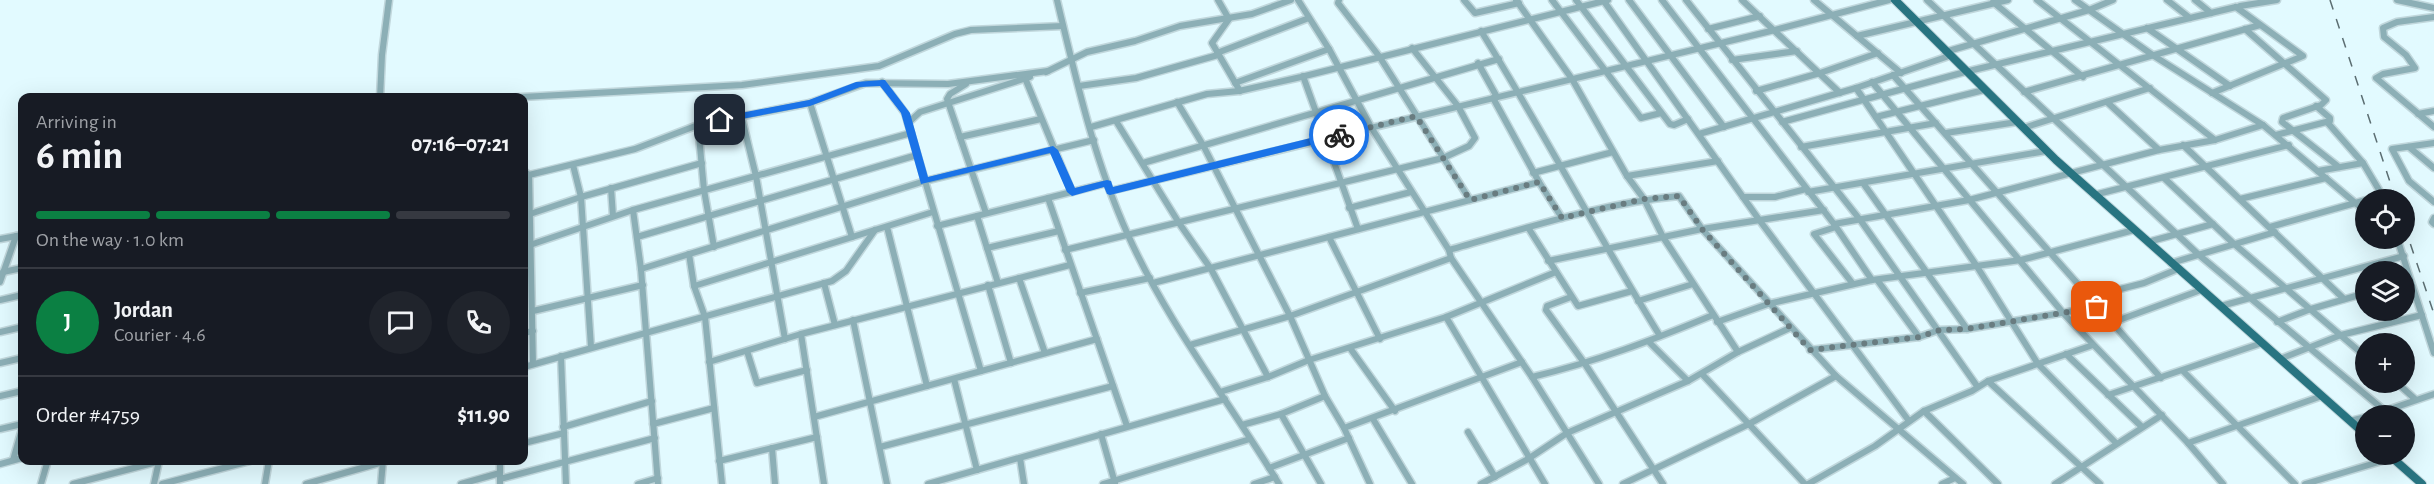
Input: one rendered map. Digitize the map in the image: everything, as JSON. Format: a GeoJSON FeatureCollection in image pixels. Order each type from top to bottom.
{"type":"FeatureCollection","features":[{"type":"Feature","properties":{"kind":"main road"},"geometry":{"type":"LineString","coordinates":[[1895,0],[2046,151],[2355,426]]}},
{"type":"Feature","properties":{"kind":"main road"},"geometry":{"type":"LineString","coordinates":[[2400,465],[2422,484]]}},
{"type":"Feature","properties":{"kind":"street"},"geometry":{"type":"LineString","coordinates":[[380,93],[382,55],[389,0]]}},
{"type":"Feature","properties":{"kind":"street"},"geometry":{"type":"LineString","coordinates":[[1057,0],[1071,59],[1107,183],[1129,236],[1152,281],[1190,345],[1277,481],[1254,484]]}},
{"type":"Feature","properties":{"kind":"street"},"geometry":{"type":"LineString","coordinates":[[1218,0],[1229,19]]}},
{"type":"Feature","properties":{"kind":"street"},"geometry":{"type":"LineString","coordinates":[[908,123],[920,112],[1060,67],[1087,52],[1135,41],[1165,30],[1229,19],[1291,0]]}},
{"type":"Feature","properties":{"kind":"street"},"geometry":{"type":"LineString","coordinates":[[1298,0],[1329,49],[1371,127],[1449,250],[1451,258],[1532,377],[1599,484]]}},
{"type":"Feature","properties":{"kind":"street"},"geometry":{"type":"LineString","coordinates":[[1339,0],[1338,3],[1379,56],[1398,90],[1470,200]]}},
{"type":"Feature","properties":{"kind":"street"},"geometry":{"type":"LineString","coordinates":[[1464,0],[1475,13],[1517,2],[1572,79],[1627,176],[1644,199],[1663,237],[1738,352]]}},
{"type":"Feature","properties":{"kind":"street"},"geometry":{"type":"LineString","coordinates":[[1552,0],[1641,118],[1661,113]]}},
{"type":"Feature","properties":{"kind":"street"},"geometry":{"type":"LineString","coordinates":[[1576,0],[1672,125],[1688,119]]}},
{"type":"Feature","properties":{"kind":"street"},"geometry":{"type":"LineString","coordinates":[[1091,128],[1207,94],[1240,91],[1605,0],[1760,221],[1909,421]]}},
{"type":"Feature","properties":{"kind":"street"},"geometry":{"type":"LineString","coordinates":[[1629,0],[1724,127]]}},
{"type":"Feature","properties":{"kind":"street"},"geometry":{"type":"LineString","coordinates":[[1662,0],[1919,337]]}},
{"type":"Feature","properties":{"kind":"street"},"geometry":{"type":"LineString","coordinates":[[1686,0],[1800,147],[1861,221],[1940,330],[1977,386]]}},
{"type":"Feature","properties":{"kind":"street"},"geometry":{"type":"LineString","coordinates":[[1742,0],[1840,93]]}},
{"type":"Feature","properties":{"kind":"street"},"geometry":{"type":"LineString","coordinates":[[1814,0],[1901,73]]}},
{"type":"Feature","properties":{"kind":"street"},"geometry":{"type":"LineString","coordinates":[[1110,191],[1719,44],[1889,0]]}},
{"type":"Feature","properties":{"kind":"street"},"geometry":{"type":"LineString","coordinates":[[1927,0],[2176,235],[2378,405]]}},
{"type":"Feature","properties":{"kind":"street"},"geometry":{"type":"LineString","coordinates":[[1857,36],[2008,0]]}},
{"type":"Feature","properties":{"kind":"street"},"geometry":{"type":"LineString","coordinates":[[2037,0],[2215,140]]}},
{"type":"Feature","properties":{"kind":"street"},"geometry":{"type":"LineString","coordinates":[[2075,0],[2154,56],[2263,125],[2355,202]]}},
{"type":"Feature","properties":{"kind":"street"},"geometry":{"type":"LineString","coordinates":[[1699,134],[1726,128],[1751,118],[1856,88],[1901,73],[1970,43],[2089,10],[2113,0]]}},
{"type":"Feature","properties":{"kind":"street"},"geometry":{"type":"LineString","coordinates":[[2167,0],[2190,18]]}},
{"type":"Feature","properties":{"kind":"street"},"geometry":{"type":"LineString","coordinates":[[2195,0],[2211,13]]}},
{"type":"Feature","properties":{"kind":"street"},"geometry":{"type":"LineString","coordinates":[[2212,93],[2303,56],[2259,25],[2234,0]]}},
{"type":"Feature","properties":{"kind":"street"},"geometry":{"type":"LineString","coordinates":[[1782,123],[1965,72],[2238,6],[2277,0]]}},
{"type":"Feature","properties":{"kind":"street"},"geometry":{"type":"LineString","coordinates":[[2397,0],[2434,8]]}},
{"type":"Feature","properties":{"kind":"street"},"geometry":{"type":"LineString","coordinates":[[1992,2],[2083,77]]}},
{"type":"Feature","properties":{"kind":"street"},"geometry":{"type":"LineString","coordinates":[[1708,29],[1760,16]]}},
{"type":"Feature","properties":{"kind":"street"},"geometry":{"type":"LineString","coordinates":[[2434,17],[2397,21],[2383,28],[2384,37],[2406,55],[2415,68],[2383,74],[2376,78],[2434,127]]}},
{"type":"Feature","properties":{"kind":"street"},"geometry":{"type":"LineString","coordinates":[[1079,86],[1136,78],[1217,54],[1308,18]]}},
{"type":"Feature","properties":{"kind":"street"},"geometry":{"type":"LineString","coordinates":[[1229,19],[1212,41],[1217,54],[1240,91]]}},
{"type":"Feature","properties":{"kind":"street"},"geometry":{"type":"LineString","coordinates":[[2024,92],[2259,25]]}},
{"type":"Feature","properties":{"kind":"street"},"geometry":{"type":"LineString","coordinates":[[528,97],[742,85],[879,66],[955,34],[971,30],[1063,26]]}},
{"type":"Feature","properties":{"kind":"street"},"geometry":{"type":"LineString","coordinates":[[2147,28],[2230,86]]}},
{"type":"Feature","properties":{"kind":"street"},"geometry":{"type":"LineString","coordinates":[[2245,29],[2326,100],[2326,102],[2282,120],[2339,167]]}},
{"type":"Feature","properties":{"kind":"street"},"geometry":{"type":"LineString","coordinates":[[1481,31],[1519,92],[1605,249],[1660,336]]}},
{"type":"Feature","properties":{"kind":"street"},"geometry":{"type":"LineString","coordinates":[[1065,250],[1443,158],[1469,146],[1476,138],[1458,106],[1412,48]]}},
{"type":"Feature","properties":{"kind":"street"},"geometry":{"type":"LineString","coordinates":[[1235,83],[1329,49]]}},
{"type":"Feature","properties":{"kind":"street"},"geometry":{"type":"LineString","coordinates":[[1732,60],[1797,51]]}},
{"type":"Feature","properties":{"kind":"street"},"geometry":{"type":"LineString","coordinates":[[1756,91],[1820,73],[1878,53]]}},
{"type":"Feature","properties":{"kind":"street"},"geometry":{"type":"LineString","coordinates":[[1143,163],[1317,114],[1498,58]]}},
{"type":"Feature","properties":{"kind":"street"},"geometry":{"type":"LineString","coordinates":[[1478,63],[1533,173],[1562,218]]}},
{"type":"Feature","properties":{"kind":"street"},"geometry":{"type":"LineString","coordinates":[[528,173],[573,165],[635,149],[698,125],[810,103],[859,84],[969,82],[1048,71]]}},
{"type":"Feature","properties":{"kind":"street"},"geometry":{"type":"LineString","coordinates":[[1893,75],[2161,378]]}},
{"type":"Feature","properties":{"kind":"street"},"geometry":{"type":"LineString","coordinates":[[1303,76],[1358,229]]}},
{"type":"Feature","properties":{"kind":"street"},"geometry":{"type":"LineString","coordinates":[[1025,78],[1072,192]]}},
{"type":"Feature","properties":{"kind":"street"},"geometry":{"type":"LineString","coordinates":[[882,82],[903,107],[981,371]]}},
{"type":"Feature","properties":{"kind":"street"},"geometry":{"type":"LineString","coordinates":[[969,82],[950,94],[948,102],[986,213]]}},
{"type":"Feature","properties":{"kind":"street"},"geometry":{"type":"LineString","coordinates":[[1872,82],[2064,314],[2162,415],[2223,484]]}},
{"type":"Feature","properties":{"kind":"street"},"geometry":{"type":"LineString","coordinates":[[1856,88],[2013,321],[2038,364],[2116,443]]}},
{"type":"Feature","properties":{"kind":"street"},"geometry":{"type":"LineString","coordinates":[[1946,133],[2054,119],[2150,88]]}},
{"type":"Feature","properties":{"kind":"street"},"geometry":{"type":"LineString","coordinates":[[1876,117],[1984,90]]}},
{"type":"Feature","properties":{"kind":"street"},"geometry":{"type":"LineString","coordinates":[[1177,102],[1203,145],[1233,209],[1290,316],[1325,396],[1344,428],[1370,484]]}},
{"type":"Feature","properties":{"kind":"street"},"geometry":{"type":"LineString","coordinates":[[2107,102],[2159,150]]}},
{"type":"Feature","properties":{"kind":"street"},"geometry":{"type":"LineString","coordinates":[[810,103],[852,237]]}},
{"type":"Feature","properties":{"kind":"street"},"geometry":{"type":"LineString","coordinates":[[2276,135],[2327,122],[2330,118],[2316,106]]}},
{"type":"Feature","properties":{"kind":"street"},"geometry":{"type":"LineString","coordinates":[[2418,114],[2434,111]]}},
{"type":"Feature","properties":{"kind":"street"},"geometry":{"type":"LineString","coordinates":[[741,115],[756,176],[785,339]]}},
{"type":"Feature","properties":{"kind":"street"},"geometry":{"type":"LineString","coordinates":[[960,137],[1041,118]]}},
{"type":"Feature","properties":{"kind":"street"},"geometry":{"type":"LineString","coordinates":[[1116,121],[1179,223],[1211,269],[1268,377]]}},
{"type":"Feature","properties":{"kind":"street"},"geometry":{"type":"LineString","coordinates":[[2327,122],[2363,163],[2379,189]]}},
{"type":"Feature","properties":{"kind":"street"},"geometry":{"type":"LineString","coordinates":[[1800,147],[1936,123]]}},
{"type":"Feature","properties":{"kind":"street"},"geometry":{"type":"LineString","coordinates":[[698,125],[704,190],[714,247]]}},
{"type":"Feature","properties":{"kind":"street"},"geometry":{"type":"LineString","coordinates":[[1854,284],[1814,234],[1835,226],[1998,193],[2159,150],[2215,140],[2263,125]]}},
{"type":"Feature","properties":{"kind":"street"},"geometry":{"type":"LineString","coordinates":[[528,246],[633,210],[911,133]]}},
{"type":"Feature","properties":{"kind":"street"},"geometry":{"type":"LineString","coordinates":[[641,269],[925,181],[1094,140]]}},
{"type":"Feature","properties":{"kind":"street"},"geometry":{"type":"LineString","coordinates":[[2434,143],[2394,148],[2392,151],[2409,180],[2434,202]]}},
{"type":"Feature","properties":{"kind":"street"},"geometry":{"type":"LineString","coordinates":[[2094,195],[2204,166],[2238,160],[2289,145]]}},
{"type":"Feature","properties":{"kind":"street"},"geometry":{"type":"LineString","coordinates":[[2183,146],[2344,299]]}},
{"type":"Feature","properties":{"kind":"street"},"geometry":{"type":"LineString","coordinates":[[2409,147],[2434,168]]}},
{"type":"Feature","properties":{"kind":"street"},"geometry":{"type":"LineString","coordinates":[[1743,196],[1775,197],[2046,151]]}},
{"type":"Feature","properties":{"kind":"street"},"geometry":{"type":"LineString","coordinates":[[1533,173],[1613,152]]}},
{"type":"Feature","properties":{"kind":"street"},"geometry":{"type":"LineString","coordinates":[[637,237],[709,218],[917,155]]}},
{"type":"Feature","properties":{"kind":"street"},"geometry":{"type":"LineString","coordinates":[[1627,176],[1718,161]]}},
{"type":"Feature","properties":{"kind":"street"},"geometry":{"type":"LineString","coordinates":[[530,214],[611,188],[702,163]]}},
{"type":"Feature","properties":{"kind":"street"},"geometry":{"type":"LineString","coordinates":[[2318,171],[2363,163]]}},
{"type":"Feature","properties":{"kind":"street"},"geometry":{"type":"LineString","coordinates":[[573,165],[581,197],[591,347]]}},
{"type":"Feature","properties":{"kind":"street"},"geometry":{"type":"LineString","coordinates":[[2164,178],[2233,243],[2355,348]]}},
{"type":"Feature","properties":{"kind":"street"},"geometry":{"type":"LineString","coordinates":[[2240,200],[2326,178]]}},
{"type":"Feature","properties":{"kind":"street"},"geometry":{"type":"LineString","coordinates":[[1080,293],[1211,269],[1539,182]]}},
{"type":"Feature","properties":{"kind":"street"},"geometry":{"type":"LineString","coordinates":[[937,225],[1107,183]]}},
{"type":"Feature","properties":{"kind":"street"},"geometry":{"type":"LineString","coordinates":[[1863,183],[1967,329]]}},
{"type":"Feature","properties":{"kind":"street"},"geometry":{"type":"LineString","coordinates":[[611,188],[613,216]]}},
{"type":"Feature","properties":{"kind":"street"},"geometry":{"type":"LineString","coordinates":[[1349,208],[1411,192]]}},
{"type":"Feature","properties":{"kind":"street"},"geometry":{"type":"LineString","coordinates":[[528,194],[530,214],[528,235]]}},
{"type":"Feature","properties":{"kind":"street"},"geometry":{"type":"LineString","coordinates":[[1449,250],[1562,218],[1644,199],[1679,196],[1702,229],[1810,350],[1836,376],[1963,484]]}},
{"type":"Feature","properties":{"kind":"street"},"geometry":{"type":"LineString","coordinates":[[1048,198],[1127,426]]}},
{"type":"Feature","properties":{"kind":"street"},"geometry":{"type":"LineString","coordinates":[[2171,263],[2355,202]]}},
{"type":"Feature","properties":{"kind":"street"},"geometry":{"type":"LineString","coordinates":[[633,210],[643,285],[658,481],[638,484]]}},
{"type":"Feature","properties":{"kind":"street"},"geometry":{"type":"LineString","coordinates":[[1548,261],[1702,229],[1824,210]]}},
{"type":"Feature","properties":{"kind":"street"},"geometry":{"type":"LineString","coordinates":[[694,286],[933,212]]}},
{"type":"Feature","properties":{"kind":"street"},"geometry":{"type":"LineString","coordinates":[[977,216],[998,283]]}},
{"type":"Feature","properties":{"kind":"street"},"geometry":{"type":"LineString","coordinates":[[2434,218],[2432,222],[2434,224]]}},
{"type":"Feature","properties":{"kind":"street"},"geometry":{"type":"LineString","coordinates":[[2148,243],[2213,224]]}},
{"type":"Feature","properties":{"kind":"street"},"geometry":{"type":"LineString","coordinates":[[886,227],[927,386]]}},
{"type":"Feature","properties":{"kind":"street"},"geometry":{"type":"LineString","coordinates":[[1529,229],[1576,305],[1581,306],[1632,291]]}},
{"type":"Feature","properties":{"kind":"street"},"geometry":{"type":"LineString","coordinates":[[528,366],[838,278],[846,271],[875,230]]}},
{"type":"Feature","properties":{"kind":"street"},"geometry":{"type":"LineString","coordinates":[[1532,377],[1585,363],[1649,342],[1660,336],[1768,304],[1898,275],[2021,260],[2051,254],[2133,230]]}},
{"type":"Feature","properties":{"kind":"street"},"geometry":{"type":"LineString","coordinates":[[987,248],[1059,231]]}},
{"type":"Feature","properties":{"kind":"street"},"geometry":{"type":"LineString","coordinates":[[0,239],[18,236]]}},
{"type":"Feature","properties":{"kind":"street"},"geometry":{"type":"LineString","coordinates":[[1329,237],[1380,339]]}},
{"type":"Feature","properties":{"kind":"street"},"geometry":{"type":"LineString","coordinates":[[0,282],[18,238]]}},
{"type":"Feature","properties":{"kind":"street"},"geometry":{"type":"LineString","coordinates":[[2401,249],[2405,261]]}},
{"type":"Feature","properties":{"kind":"street"},"geometry":{"type":"LineString","coordinates":[[528,254],[532,285],[533,364]]}},
{"type":"Feature","properties":{"kind":"street"},"geometry":{"type":"LineString","coordinates":[[689,254],[694,286],[705,317],[722,484]]}},
{"type":"Feature","properties":{"kind":"street"},"geometry":{"type":"LineString","coordinates":[[2221,306],[2284,286],[2404,256]]}},
{"type":"Feature","properties":{"kind":"street"},"geometry":{"type":"LineString","coordinates":[[1190,345],[1290,316],[1451,258]]}},
{"type":"Feature","properties":{"kind":"street"},"geometry":{"type":"LineString","coordinates":[[709,362],[853,320],[1071,265]]}},
{"type":"Feature","properties":{"kind":"street"},"geometry":{"type":"LineString","coordinates":[[2,273],[18,269]]}},
{"type":"Feature","properties":{"kind":"street"},"geometry":{"type":"LineString","coordinates":[[2089,297],[2144,283],[2178,269]]}},
{"type":"Feature","properties":{"kind":"street"},"geometry":{"type":"LineString","coordinates":[[1220,392],[1268,377],[1309,360],[1446,316],[1556,272]]}},
{"type":"Feature","properties":{"kind":"street"},"geometry":{"type":"LineString","coordinates":[[1018,278],[1045,353]]}},
{"type":"Feature","properties":{"kind":"street"},"geometry":{"type":"LineString","coordinates":[[824,283],[835,325]]}},
{"type":"Feature","properties":{"kind":"street"},"geometry":{"type":"LineString","coordinates":[[1638,301],[1693,284]]}},
{"type":"Feature","properties":{"kind":"street"},"geometry":{"type":"LineString","coordinates":[[528,286],[532,285]]}},
{"type":"Feature","properties":{"kind":"street"},"geometry":{"type":"LineString","coordinates":[[533,310],[643,285]]}},
{"type":"Feature","properties":{"kind":"street"},"geometry":{"type":"LineString","coordinates":[[988,285],[1011,363]]}},
{"type":"Feature","properties":{"kind":"street"},"geometry":{"type":"LineString","coordinates":[[2111,323],[2201,290]]}},
{"type":"Feature","properties":{"kind":"street"},"geometry":{"type":"LineString","coordinates":[[0,300],[18,296]]}},
{"type":"Feature","properties":{"kind":"street"},"geometry":{"type":"LineString","coordinates":[[2277,322],[2355,296]]}},
{"type":"Feature","properties":{"kind":"street"},"geometry":{"type":"LineString","coordinates":[[1571,297],[1547,306],[1546,310],[1585,363],[1616,414],[1664,484]]}},
{"type":"Feature","properties":{"kind":"street"},"geometry":{"type":"LineString","coordinates":[[2415,298],[2434,353]]}},
{"type":"Feature","properties":{"kind":"street"},"geometry":{"type":"LineString","coordinates":[[1810,350],[1919,337],[1940,330],[1967,329],[2097,307]]}},
{"type":"Feature","properties":{"kind":"street"},"geometry":{"type":"LineString","coordinates":[[2280,359],[2310,349],[2340,335],[2422,315]]}},
{"type":"Feature","properties":{"kind":"street"},"geometry":{"type":"LineString","coordinates":[[1446,316],[1528,459],[1545,484]]}},
{"type":"Feature","properties":{"kind":"street"},"geometry":{"type":"LineString","coordinates":[[853,320],[887,484]]}},
{"type":"Feature","properties":{"kind":"street"},"geometry":{"type":"LineString","coordinates":[[0,332],[18,328]]}},
{"type":"Feature","properties":{"kind":"street"},"geometry":{"type":"LineString","coordinates":[[1481,484],[1528,459],[1567,433],[1616,414],[1688,381],[1738,352],[1790,328]]}},
{"type":"Feature","properties":{"kind":"street"},"geometry":{"type":"LineString","coordinates":[[528,332],[533,331]]}},
{"type":"Feature","properties":{"kind":"street"},"geometry":{"type":"LineString","coordinates":[[801,334],[824,484]]}},
{"type":"Feature","properties":{"kind":"street"},"geometry":{"type":"LineString","coordinates":[[814,417],[1096,339]]}},
{"type":"Feature","properties":{"kind":"street"},"geometry":{"type":"LineString","coordinates":[[1649,342],[1688,381]]}},
{"type":"Feature","properties":{"kind":"street"},"geometry":{"type":"LineString","coordinates":[[2108,395],[2262,343]]}},
{"type":"Feature","properties":{"kind":"street"},"geometry":{"type":"LineString","coordinates":[[1702,374],[1806,484],[1875,446],[1924,411],[1972,391],[1989,381],[2093,345]]}},
{"type":"Feature","properties":{"kind":"street"},"geometry":{"type":"LineString","coordinates":[[1350,348],[1395,411]]}},
{"type":"Feature","properties":{"kind":"street"},"geometry":{"type":"LineString","coordinates":[[747,351],[758,383],[807,370]]}},
{"type":"Feature","properties":{"kind":"street"},"geometry":{"type":"LineString","coordinates":[[2066,354],[2142,427]]}},
{"type":"Feature","properties":{"kind":"street"},"geometry":{"type":"LineString","coordinates":[[561,356],[566,484]]}},
{"type":"Feature","properties":{"kind":"street"},"geometry":{"type":"LineString","coordinates":[[0,363],[18,359]]}},
{"type":"Feature","properties":{"kind":"street"},"geometry":{"type":"LineString","coordinates":[[1344,428],[1484,379],[1522,362]]}},
{"type":"Feature","properties":{"kind":"street"},"geometry":{"type":"LineString","coordinates":[[2183,371],[2295,484]]}},
{"type":"Feature","properties":{"kind":"street"},"geometry":{"type":"LineString","coordinates":[[1623,484],[1749,424],[1836,376]]}},
{"type":"Feature","properties":{"kind":"street"},"geometry":{"type":"LineString","coordinates":[[954,379],[977,470]]}},
{"type":"Feature","properties":{"kind":"street"},"geometry":{"type":"LineString","coordinates":[[1989,381],[2100,484]]}},
{"type":"Feature","properties":{"kind":"street"},"geometry":{"type":"LineString","coordinates":[[880,447],[1113,386]]}},
{"type":"Feature","properties":{"kind":"street"},"geometry":{"type":"LineString","coordinates":[[0,396],[18,392]]}},
{"type":"Feature","properties":{"kind":"street"},"geometry":{"type":"LineString","coordinates":[[2408,393],[2415,399]]}},
{"type":"Feature","properties":{"kind":"street"},"geometry":{"type":"LineString","coordinates":[[2400,405],[2434,394]]}},
{"type":"Feature","properties":{"kind":"street"},"geometry":{"type":"LineString","coordinates":[[1242,425],[1281,414],[1325,396]]}},
{"type":"Feature","properties":{"kind":"street"},"geometry":{"type":"LineString","coordinates":[[2188,443],[2322,396]]}},
{"type":"Feature","properties":{"kind":"street"},"geometry":{"type":"LineString","coordinates":[[930,484],[1225,399]]}},
{"type":"Feature","properties":{"kind":"street"},"geometry":{"type":"LineString","coordinates":[[528,442],[652,401]]}},
{"type":"Feature","properties":{"kind":"street"},"geometry":{"type":"LineString","coordinates":[[653,424],[714,408]]}},
{"type":"Feature","properties":{"kind":"street"},"geometry":{"type":"LineString","coordinates":[[1924,411],[1998,484]]}},
{"type":"Feature","properties":{"kind":"street"},"geometry":{"type":"LineString","coordinates":[[1281,414],[1321,484]]}},
{"type":"Feature","properties":{"kind":"street"},"geometry":{"type":"LineString","coordinates":[[2055,484],[2162,415]]}},
{"type":"Feature","properties":{"kind":"street"},"geometry":{"type":"LineString","coordinates":[[1374,419],[1412,484]]}},
{"type":"Feature","properties":{"kind":"street"},"geometry":{"type":"LineString","coordinates":[[2350,422],[2355,420]]}},
{"type":"Feature","properties":{"kind":"street"},"geometry":{"type":"LineString","coordinates":[[0,429],[18,425]]}},
{"type":"Feature","properties":{"kind":"street"},"geometry":{"type":"LineString","coordinates":[[1468,432],[1495,477]]}},
{"type":"Feature","properties":{"kind":"street"},"geometry":{"type":"LineString","coordinates":[[1101,434],[1114,483]]}},
{"type":"Feature","properties":{"kind":"street"},"geometry":{"type":"LineString","coordinates":[[719,462],[817,437]]}},
{"type":"Feature","properties":{"kind":"street"},"geometry":{"type":"LineString","coordinates":[[461,484],[500,479],[655,438]]}},
{"type":"Feature","properties":{"kind":"street"},"geometry":{"type":"LineString","coordinates":[[1269,468],[1349,438]]}},
{"type":"Feature","properties":{"kind":"street"},"geometry":{"type":"LineString","coordinates":[[1103,484],[1114,483],[1250,439]]}},
{"type":"Feature","properties":{"kind":"street"},"geometry":{"type":"LineString","coordinates":[[13,460],[18,443]]}},
{"type":"Feature","properties":{"kind":"street"},"geometry":{"type":"LineString","coordinates":[[772,448],[775,484]]}},
{"type":"Feature","properties":{"kind":"street"},"geometry":{"type":"LineString","coordinates":[[1020,458],[1024,484]]}},
{"type":"Feature","properties":{"kind":"street"},"geometry":{"type":"LineString","coordinates":[[0,464],[18,459]]}},
{"type":"Feature","properties":{"kind":"street"},"geometry":{"type":"LineString","coordinates":[[41,484],[47,465]]}},
{"type":"Feature","properties":{"kind":"street"},"geometry":{"type":"LineString","coordinates":[[73,484],[146,465]]}},
{"type":"Feature","properties":{"kind":"street"},"geometry":{"type":"LineString","coordinates":[[154,484],[160,465]]}},
{"type":"Feature","properties":{"kind":"street"},"geometry":{"type":"LineString","coordinates":[[162,484],[235,465]]}},
{"type":"Feature","properties":{"kind":"street"},"geometry":{"type":"LineString","coordinates":[[264,484],[268,465]]}},
{"type":"Feature","properties":{"kind":"street"},"geometry":{"type":"LineString","coordinates":[[306,484],[331,481],[374,465]]}},
{"type":"Feature","properties":{"kind":"street"},"geometry":{"type":"LineString","coordinates":[[381,484],[384,465]]}},
{"type":"Feature","properties":{"kind":"street"},"geometry":{"type":"LineString","coordinates":[[2305,484],[2363,465]]}},
{"type":"Feature","properties":{"kind":"street"},"geometry":{"type":"LineString","coordinates":[[1942,484],[1955,478]]}},
{"type":"Feature","properties":{"kind":"railway"},"geometry":{"type":"LineString","coordinates":[[2330,0],[2392,189]]}},
{"type":"Feature","properties":{"kind":"railway"},"geometry":{"type":"LineString","coordinates":[[2412,249],[2434,314]]}},
{"type":"Feature","properties":{"kind":"way so far"},"geometry":{"type":"LineString","coordinates":[[1339,135],[1416,116],[1470,200],[1539,182],[1562,218],[1644,199],[1679,196],[1702,229],[1810,350],[1919,337],[1940,330],[1967,329],[2097,307]]}},
{"type":"Feature","properties":{"kind":"route"},"geometry":{"type":"LineString","coordinates":[[720,120],[810,103],[859,84],[882,82],[903,107],[925,181],[1053,150],[1072,192],[1107,183],[1110,191],[1339,135]]}}]}
